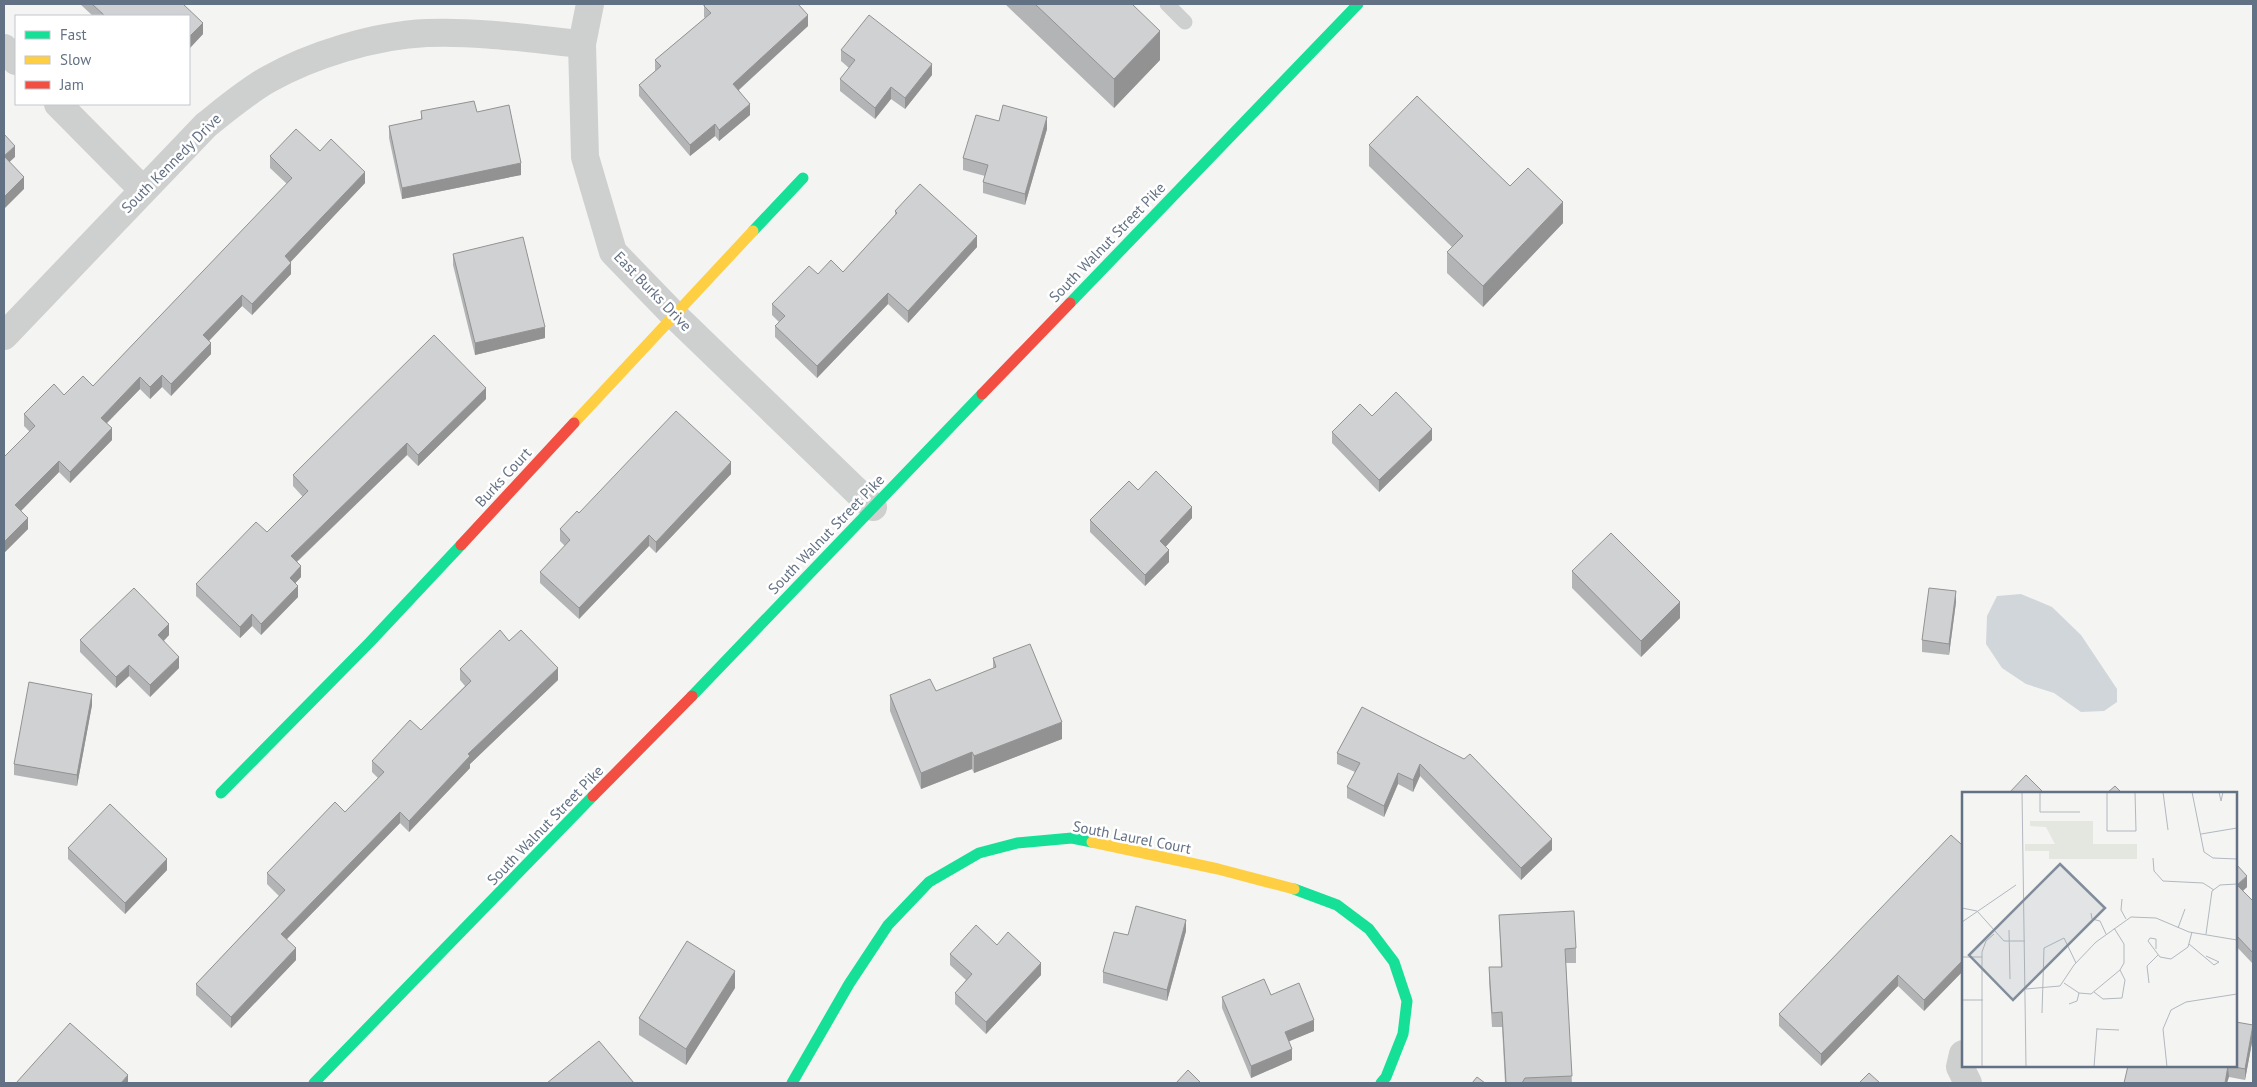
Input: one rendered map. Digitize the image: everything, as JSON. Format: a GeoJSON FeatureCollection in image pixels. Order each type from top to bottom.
{"type":"FeatureCollection","features":[{"type":"Feature","properties":{"kind":"street","name":"East Burks Drive"},"geometry":{"type":"LineString","coordinates":[[590,4],[582,44],[585,157],[613,252],[675,316],[873,507]]}},
{"type":"Feature","properties":{"kind":"street","name":"South Walnut Street Pike"},"geometry":{"type":"LineString","coordinates":[[314,1083],[708,679],[1358,4]]}},
{"type":"Feature","properties":{"kind":"street","name":"South Kennedy Drive"},"geometry":{"type":"LineString","coordinates":[[4,336],[206,125],[239,99],[269,80],[307,61],[384,39],[426,33],[480,34],[582,44]]}},
{"type":"Feature","properties":{"kind":"street"},"geometry":{"type":"LineString","coordinates":[[4,48],[15,60]]}},
{"type":"Feature","properties":{"kind":"street"},"geometry":{"type":"LineString","coordinates":[[59,105],[143,190]]}},
{"type":"Feature","properties":{"kind":"street","name":"Burks Court"},"geometry":{"type":"LineString","coordinates":[[221,792],[370,642],[803,178]]}},
{"type":"Feature","properties":{"kind":"street","name":"South Laurel Court"},"geometry":{"type":"LineString","coordinates":[[792,1083],[849,984],[888,925],[929,882],[979,853],[1017,843],[1072,838],[1218,869],[1289,887],[1336,905],[1369,929],[1394,962],[1408,1001],[1403,1034],[1386,1077],[1381,1083]]}},
{"type":"Feature","properties":{"kind":"street"},"geometry":{"type":"LineString","coordinates":[[1962,1058],[1960,1067],[1968,1083]]}},
{"type":"Feature","properties":{"kind":"lane"},"geometry":{"type":"LineString","coordinates":[[1167,4],[1185,22]]}},
{"type":"Feature","properties":{"kind":"shaded area"},"geometry":{"type":"Polygon","coordinates":[[[2021,594],[2052,607],[2081,635],[2117,689],[2117,702],[2104,711],[2081,712],[2054,693],[2026,684],[2002,668],[1986,644],[1987,616],[1997,596],[2021,594]]]}},
{"type":"Feature","properties":{"kind":"building"},"geometry":{"type":"Polygon","coordinates":[[[92,4],[183,4],[203,23],[190,36],[190,15],[104,15],[92,4]]]}},
{"type":"Feature","properties":{"kind":"building"},"geometry":{"type":"Polygon","coordinates":[[[705,4],[798,4],[808,15],[733,84],[750,104],[719,130],[715,124],[690,145],[639,85],[661,66],[655,60],[711,13],[704,6],[705,4]]]}},
{"type":"Feature","properties":{"kind":"building"},"geometry":{"type":"Polygon","coordinates":[[[1035,4],[1132,4],[1160,31],[1114,79],[1035,4]]]}},
{"type":"Feature","properties":{"kind":"building"},"geometry":{"type":"Polygon","coordinates":[[[869,15],[932,64],[905,98],[891,87],[875,108],[840,79],[855,60],[841,50],[869,15]]]}},
{"type":"Feature","properties":{"kind":"building"},"geometry":{"type":"Polygon","coordinates":[[[1417,96],[1510,186],[1528,168],[1563,202],[1483,286],[1447,252],[1463,236],[1369,145],[1417,96]]]}},
{"type":"Feature","properties":{"kind":"building"},"geometry":{"type":"Polygon","coordinates":[[[474,101],[477,112],[509,105],[521,163],[402,188],[389,126],[422,119],[421,111],[474,101]]]}},
{"type":"Feature","properties":{"kind":"building"},"geometry":{"type":"Polygon","coordinates":[[[1003,105],[1047,117],[1025,194],[983,182],[988,165],[963,158],[976,115],[999,121],[1003,105]]]}},
{"type":"Feature","properties":{"kind":"building"},"geometry":{"type":"Polygon","coordinates":[[[296,129],[320,151],[331,139],[365,172],[285,256],[291,263],[252,304],[242,295],[203,335],[211,343],[171,384],[162,375],[150,387],[140,377],[101,418],[112,428],[70,472],[59,461],[15,505],[28,518],[4,542],[4,457],[35,426],[24,414],[54,384],[64,395],[83,376],[93,386],[292,178],[270,156],[296,129]]]}},
{"type":"Feature","properties":{"kind":"building"},"geometry":{"type":"Polygon","coordinates":[[[4,134],[15,146],[4,156],[4,134]]]}},
{"type":"Feature","properties":{"kind":"building"},"geometry":{"type":"Polygon","coordinates":[[[4,156],[24,177],[4,197],[4,156]]]}},
{"type":"Feature","properties":{"kind":"building"},"geometry":{"type":"Polygon","coordinates":[[[920,184],[977,236],[908,311],[888,293],[817,366],[775,326],[785,316],[772,304],[809,266],[818,274],[831,260],[843,272],[897,213],[895,211],[920,184]]]}},
{"type":"Feature","properties":{"kind":"building"},"geometry":{"type":"Polygon","coordinates":[[[523,237],[545,327],[475,343],[453,254],[523,237]]]}},
{"type":"Feature","properties":{"kind":"building"},"geometry":{"type":"Polygon","coordinates":[[[434,335],[486,388],[418,455],[407,443],[291,556],[301,566],[290,578],[298,586],[261,624],[252,614],[240,627],[196,584],[256,522],[267,532],[308,491],[293,475],[434,335]]]}},
{"type":"Feature","properties":{"kind":"building"},"geometry":{"type":"Polygon","coordinates":[[[1396,392],[1432,429],[1379,480],[1332,432],[1360,404],[1372,416],[1396,392]]]}},
{"type":"Feature","properties":{"kind":"building"},"geometry":{"type":"Polygon","coordinates":[[[676,411],[731,462],[656,542],[649,535],[579,608],[540,572],[570,540],[560,529],[577,511],[579,513],[676,411]]]}},
{"type":"Feature","properties":{"kind":"building"},"geometry":{"type":"Polygon","coordinates":[[[1156,471],[1192,507],[1160,541],[1169,550],[1145,575],[1090,520],[1129,481],[1138,490],[1156,471]]]}},
{"type":"Feature","properties":{"kind":"building"},"geometry":{"type":"Polygon","coordinates":[[[1611,533],[1680,602],[1641,641],[1572,571],[1611,533]]]}},
{"type":"Feature","properties":{"kind":"building"},"geometry":{"type":"Polygon","coordinates":[[[134,588],[169,624],[158,635],[179,657],[150,685],[129,665],[116,677],[80,640],[134,588]]]}},
{"type":"Feature","properties":{"kind":"building"},"geometry":{"type":"Polygon","coordinates":[[[1929,588],[1956,591],[1949,644],[1922,640],[1929,588]]]}},
{"type":"Feature","properties":{"kind":"building"},"geometry":{"type":"Polygon","coordinates":[[[500,630],[509,641],[521,630],[558,668],[468,754],[470,756],[409,821],[400,812],[281,934],[296,948],[231,1017],[196,984],[285,890],[267,873],[335,802],[345,812],[384,772],[372,761],[410,720],[421,730],[471,681],[460,669],[500,630]]]}},
{"type":"Feature","properties":{"kind":"building"},"geometry":{"type":"Polygon","coordinates":[[[1030,644],[1062,722],[974,756],[972,752],[921,773],[890,695],[930,679],[936,691],[996,667],[993,658],[1030,644]]]}},
{"type":"Feature","properties":{"kind":"building"},"geometry":{"type":"Polygon","coordinates":[[[29,682],[92,694],[77,775],[14,764],[29,682]]]}},
{"type":"Feature","properties":{"kind":"building"},"geometry":{"type":"Polygon","coordinates":[[[1362,707],[1464,759],[1470,754],[1552,839],[1521,868],[1420,764],[1413,780],[1398,773],[1384,806],[1347,787],[1360,763],[1337,753],[1362,707]]]}},
{"type":"Feature","properties":{"kind":"building"},"geometry":{"type":"Polygon","coordinates":[[[2026,775],[2043,792],[2010,792],[2026,775]]]}},
{"type":"Feature","properties":{"kind":"building"},"geometry":{"type":"Polygon","coordinates":[[[2115,786],[2121,792],[2108,792],[2115,786]]]}},
{"type":"Feature","properties":{"kind":"building"},"geometry":{"type":"Polygon","coordinates":[[[110,804],[167,859],[125,903],[68,848],[110,804]]]}},
{"type":"Feature","properties":{"kind":"building"},"geometry":{"type":"Polygon","coordinates":[[[1951,835],[1961,844],[1962,842],[1962,961],[1924,1000],[1898,975],[1821,1054],[1779,1014],[1951,835]]]}},
{"type":"Feature","properties":{"kind":"building"},"geometry":{"type":"Polygon","coordinates":[[[2237,865],[2247,876],[2237,885],[2237,865]]]}},
{"type":"Feature","properties":{"kind":"building"},"geometry":{"type":"Polygon","coordinates":[[[2237,885],[2253,901],[2253,953],[2237,936],[2237,885]]]}},
{"type":"Feature","properties":{"kind":"building"},"geometry":{"type":"Polygon","coordinates":[[[1136,906],[1186,920],[1167,990],[1103,972],[1114,932],[1128,935],[1136,906]]]}},
{"type":"Feature","properties":{"kind":"building"},"geometry":{"type":"Polygon","coordinates":[[[1574,911],[1576,948],[1565,949],[1572,1076],[1525,1078],[1522,1083],[1506,1083],[1502,1012],[1492,1013],[1489,967],[1502,967],[1499,915],[1574,911]]]}},
{"type":"Feature","properties":{"kind":"building"},"geometry":{"type":"Polygon","coordinates":[[[976,925],[997,945],[1008,932],[1041,963],[986,1022],[955,993],[972,974],[950,954],[976,925]]]}},
{"type":"Feature","properties":{"kind":"building"},"geometry":{"type":"Polygon","coordinates":[[[687,941],[735,971],[686,1049],[639,1018],[687,941]]]}},
{"type":"Feature","properties":{"kind":"building"},"geometry":{"type":"Polygon","coordinates":[[[1264,979],[1271,995],[1299,983],[1314,1020],[1285,1032],[1292,1049],[1251,1066],[1222,997],[1264,979]]]}},
{"type":"Feature","properties":{"kind":"building"},"geometry":{"type":"Polygon","coordinates":[[[2237,1022],[2253,1025],[2245,1069],[2235,1067],[2237,1067],[2237,1022]]]}},
{"type":"Feature","properties":{"kind":"building"},"geometry":{"type":"Polygon","coordinates":[[[70,1023],[128,1075],[121,1083],[16,1083],[70,1023]]]}},
{"type":"Feature","properties":{"kind":"building"},"geometry":{"type":"Polygon","coordinates":[[[599,1041],[634,1083],[547,1083],[599,1041]]]}},
{"type":"Feature","properties":{"kind":"building"},"geometry":{"type":"Polygon","coordinates":[[[2128,1067],[2228,1067],[2225,1083],[2124,1083],[2128,1067]]]}},
{"type":"Feature","properties":{"kind":"building"},"geometry":{"type":"Polygon","coordinates":[[[1188,1070],[1201,1083],[1176,1083],[1188,1070]]]}},
{"type":"Feature","properties":{"kind":"building"},"geometry":{"type":"Polygon","coordinates":[[[1869,1073],[1880,1083],[1859,1083],[1869,1073]]]}},
{"type":"Feature","properties":{"kind":"building"},"geometry":{"type":"Polygon","coordinates":[[[1477,1077],[1485,1083],[1472,1083],[1477,1077]]]}},
{"type":"Feature","properties":{"kind":"traffic: fast"},"geometry":{"type":"LineString","coordinates":[[1070,303],[1358,4]]}},
{"type":"Feature","properties":{"kind":"traffic: fast"},"geometry":{"type":"LineString","coordinates":[[753,231],[803,178]]}},
{"type":"Feature","properties":{"kind":"traffic: fast"},"geometry":{"type":"LineString","coordinates":[[692,696],[982,394]]}},
{"type":"Feature","properties":{"kind":"traffic: fast"},"geometry":{"type":"LineString","coordinates":[[221,793],[370,642],[461,545]]}},
{"type":"Feature","properties":{"kind":"traffic: fast"},"geometry":{"type":"LineString","coordinates":[[314,1083],[593,796]]}},
{"type":"Feature","properties":{"kind":"traffic: fast"},"geometry":{"type":"LineString","coordinates":[[792,1083],[849,984],[888,925],[929,882],[979,853],[1017,843],[1072,838],[1092,842]]}},
{"type":"Feature","properties":{"kind":"traffic: fast"},"geometry":{"type":"LineString","coordinates":[[1294,889],[1337,905],[1369,929],[1394,962],[1407,1001],[1403,1034],[1386,1077],[1381,1083]]}},
{"type":"Feature","properties":{"kind":"traffic: slow"},"geometry":{"type":"LineString","coordinates":[[574,423],[753,231]]}},
{"type":"Feature","properties":{"kind":"traffic: slow"},"geometry":{"type":"LineString","coordinates":[[1092,842],[1218,869],[1294,889]]}},
{"type":"Feature","properties":{"kind":"traffic: jam"},"geometry":{"type":"LineString","coordinates":[[982,394],[1070,303]]}},
{"type":"Feature","properties":{"kind":"traffic: jam"},"geometry":{"type":"LineString","coordinates":[[461,545],[574,423]]}},
{"type":"Feature","properties":{"kind":"traffic: jam"},"geometry":{"type":"LineString","coordinates":[[593,796],[692,696]]}}]}
